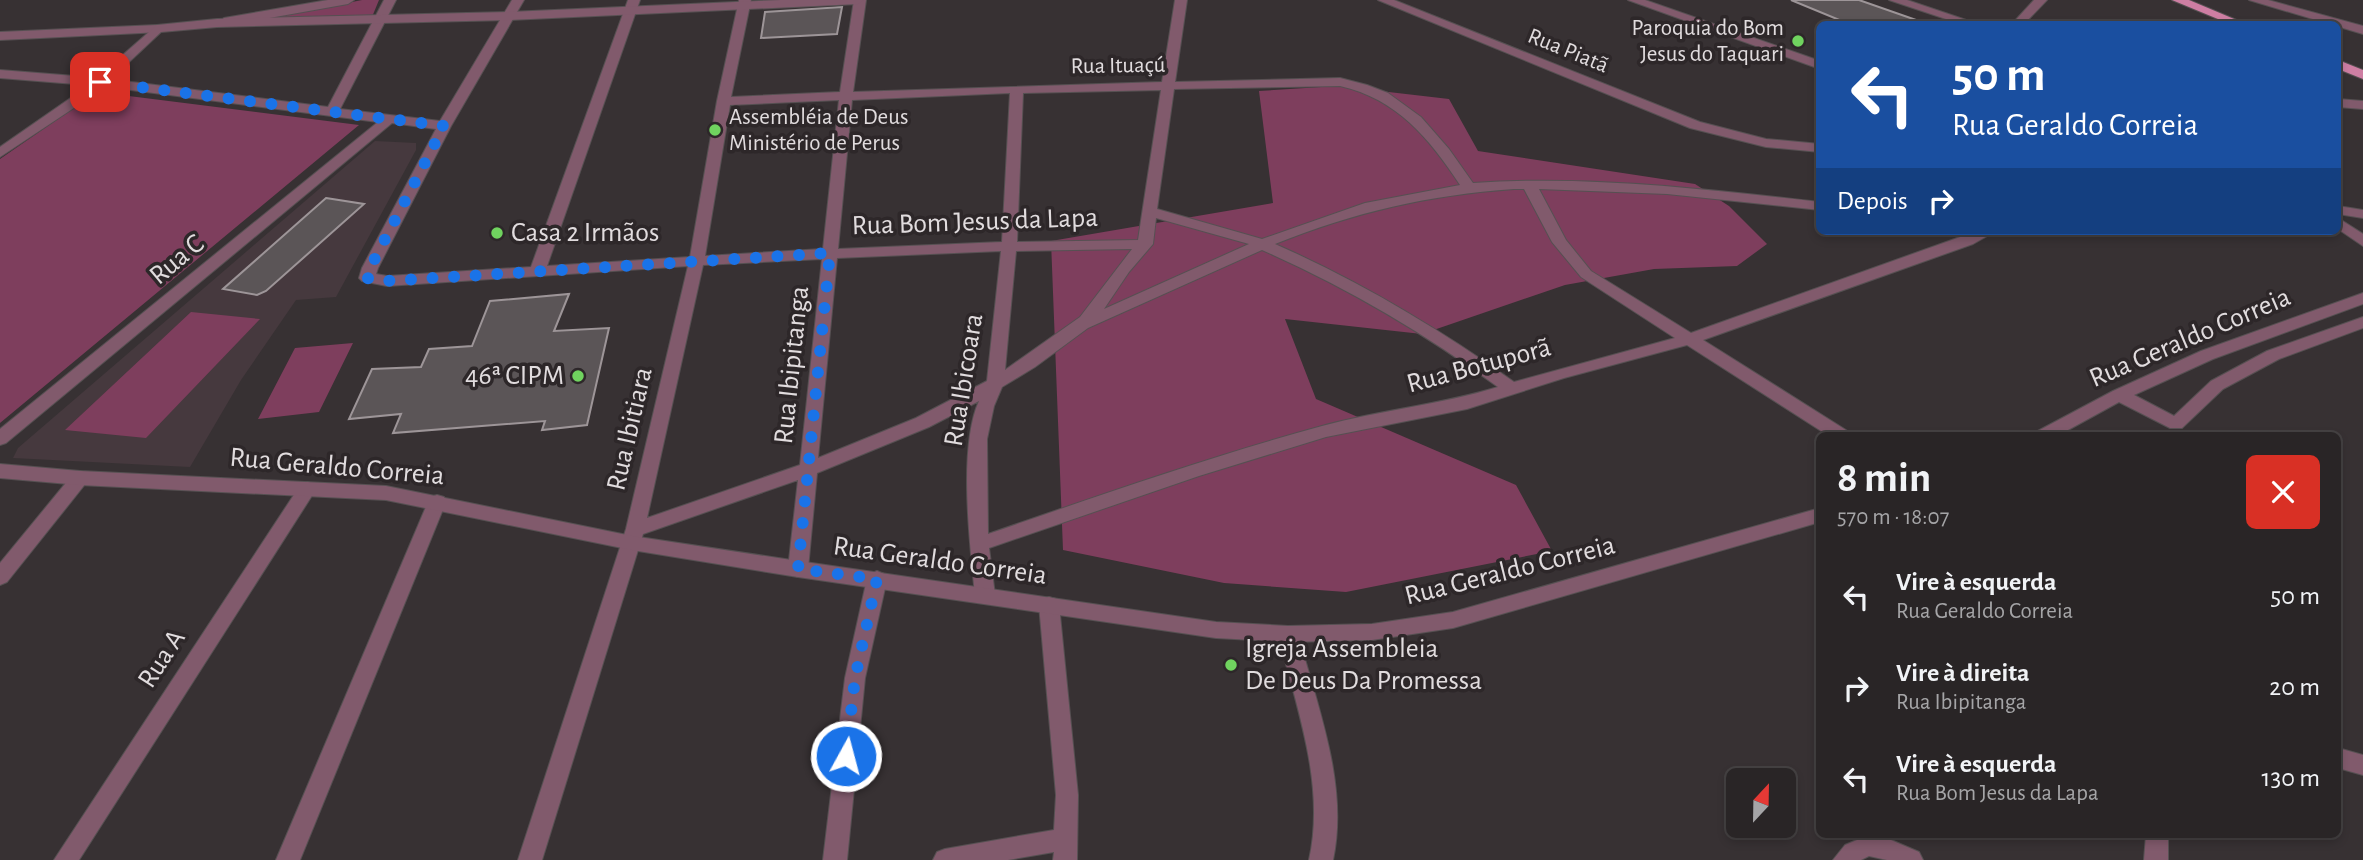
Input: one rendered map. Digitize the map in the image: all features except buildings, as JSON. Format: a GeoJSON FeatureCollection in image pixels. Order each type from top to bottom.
{"type":"FeatureCollection","features":[{"type":"Feature","properties":{"kind":"main road"},"geometry":{"type":"LineString","coordinates":[[2164,0],[2201,9]]}},
{"type":"Feature","properties":{"kind":"main road"},"geometry":{"type":"LineString","coordinates":[[2178,0],[2232,21]]}},
{"type":"Feature","properties":{"kind":"main road"},"geometry":{"type":"LineString","coordinates":[[2341,65],[2363,75]]}},
{"type":"Feature","properties":{"kind":"street"},"geometry":{"type":"LineString","coordinates":[[0,36],[183,27],[348,0]]}},
{"type":"Feature","properties":{"kind":"street"},"geometry":{"type":"LineString","coordinates":[[332,112],[390,0]]}},
{"type":"Feature","properties":{"kind":"street"},"geometry":{"type":"LineString","coordinates":[[0,74],[100,82],[444,126],[518,0]]}},
{"type":"Feature","properties":{"kind":"street"},"geometry":{"type":"LineString","coordinates":[[217,23],[509,16],[632,5],[859,0]]}},
{"type":"Feature","properties":{"kind":"street","name":"Rua Ibipitanga"},"geometry":{"type":"LineString","coordinates":[[798,569],[846,96],[859,0]]}},
{"type":"Feature","properties":{"kind":"street"},"geometry":{"type":"LineString","coordinates":[[1080,326],[1145,244],[1181,0]]}},
{"type":"Feature","properties":{"kind":"street","name":"Rua Piatã"},"geometry":{"type":"LineString","coordinates":[[1384,0],[1695,125],[1766,143],[1816,148]]}},
{"type":"Feature","properties":{"kind":"street"},"geometry":{"type":"LineString","coordinates":[[1634,0],[1816,64]]}},
{"type":"Feature","properties":{"kind":"street"},"geometry":{"type":"LineString","coordinates":[[1895,0],[1962,21]]}},
{"type":"Feature","properties":{"kind":"street"},"geometry":{"type":"LineString","coordinates":[[2021,21],[2041,0]]}},
{"type":"Feature","properties":{"kind":"street"},"geometry":{"type":"LineString","coordinates":[[2255,0],[2331,21]]}},
{"type":"Feature","properties":{"kind":"street","name":"Rua Ibitiara"},"geometry":{"type":"LineString","coordinates":[[530,860],[634,536],[697,260],[724,101],[745,3]]}},
{"type":"Feature","properties":{"kind":"street"},"geometry":{"type":"LineString","coordinates":[[537,271],[632,5]]}},
{"type":"Feature","properties":{"kind":"street"},"geometry":{"type":"LineString","coordinates":[[2341,24],[2363,30]]}},
{"type":"Feature","properties":{"kind":"street"},"geometry":{"type":"LineString","coordinates":[[0,153],[100,82],[157,29]]}},
{"type":"Feature","properties":{"kind":"street","name":"Rua Ituaçú"},"geometry":{"type":"LineString","coordinates":[[724,101],[1017,89],[1327,82],[1369,88],[1423,124],[1437,139],[1469,188]]}},
{"type":"Feature","properties":{"kind":"street","name":"Rua Ibicoara"},"geometry":{"type":"LineString","coordinates":[[985,595],[976,478],[978,439],[985,406],[995,384],[1009,245],[1017,89]]}},
{"type":"Feature","properties":{"kind":"street"},"geometry":{"type":"LineString","coordinates":[[2341,103],[2363,105]]}},
{"type":"Feature","properties":{"kind":"street","name":"Rua C"},"geometry":{"type":"LineString","coordinates":[[0,439],[388,120]]}},
{"type":"Feature","properties":{"kind":"street","name":"Rua Bom Jesus da Lapa"},"geometry":{"type":"LineString","coordinates":[[444,126],[367,275],[370,280],[830,253],[1009,245],[1145,244]]}},
{"type":"Feature","properties":{"kind":"street"},"geometry":{"type":"LineString","coordinates":[[1529,184],[1559,242],[1586,274],[1837,432]]}},
{"type":"Feature","properties":{"kind":"street"},"geometry":{"type":"LineString","coordinates":[[634,536],[920,424],[995,384],[1080,326],[1262,244],[1363,208],[1413,196],[1469,188],[1529,184],[1642,188],[1816,205]]}},
{"type":"Feature","properties":{"kind":"street"},"geometry":{"type":"LineString","coordinates":[[2341,210],[2363,214]]}},
{"type":"Feature","properties":{"kind":"street"},"geometry":{"type":"LineString","coordinates":[[1151,212],[1231,233],[1301,262],[1447,344],[1512,388]]}},
{"type":"Feature","properties":{"kind":"street"},"geometry":{"type":"LineString","coordinates":[[2341,224],[2363,241]]}},
{"type":"Feature","properties":{"kind":"street","name":"Rua Botuporã"},"geometry":{"type":"LineString","coordinates":[[980,544],[1193,471],[1325,431],[1434,410],[1691,340],[1981,235]]}},
{"type":"Feature","properties":{"kind":"street","name":"Rua Geraldo Correia"},"geometry":{"type":"LineString","coordinates":[[2050,432],[2119,395],[2207,355],[2363,298]]}},
{"type":"Feature","properties":{"kind":"street","name":"Rua Geraldo Correia"},"geometry":{"type":"LineString","coordinates":[[2175,430],[2217,385],[2273,355],[2363,322]]}},
{"type":"Feature","properties":{"kind":"street"},"geometry":{"type":"LineString","coordinates":[[2119,395],[2175,430]]}},
{"type":"Feature","properties":{"kind":"street","name":"Rua Geraldo Correia"},"geometry":{"type":"LineString","coordinates":[[0,471],[80,478],[386,493],[634,536],[798,569],[1216,630],[1288,634],[1372,632],[1453,620],[1816,516]]}},
{"type":"Feature","properties":{"kind":"street"},"geometry":{"type":"LineString","coordinates":[[0,577],[80,478]]}},
{"type":"Feature","properties":{"kind":"street","name":"Rua A"},"geometry":{"type":"LineString","coordinates":[[66,860],[307,489]]}},
{"type":"Feature","properties":{"kind":"street"},"geometry":{"type":"LineString","coordinates":[[288,860],[438,502]]}},
{"type":"Feature","properties":{"kind":"street"},"geometry":{"type":"LineString","coordinates":[[835,860],[855,678],[877,579]]}},
{"type":"Feature","properties":{"kind":"street"},"geometry":{"type":"LineString","coordinates":[[946,860],[1066,849],[1063,732],[1048,605]]}},
{"type":"Feature","properties":{"kind":"street"},"geometry":{"type":"LineString","coordinates":[[1288,634],[1326,805],[1326,842],[1321,860]]}},
{"type":"Feature","properties":{"kind":"street"},"geometry":{"type":"LineString","coordinates":[[2341,759],[2363,765]]}},
{"type":"Feature","properties":{"kind":"street"},"geometry":{"type":"LineString","coordinates":[[2157,838],[2157,860]]}},
{"type":"Feature","properties":{"kind":"street"},"geometry":{"type":"LineString","coordinates":[[1845,860],[1858,847],[1868,844],[1911,860]]}},
{"type":"Feature","properties":{"kind":"shaded area"},"geometry":{"type":"Polygon","coordinates":[[[362,0],[379,0],[372,17],[267,19],[362,0]]]}},
{"type":"Feature","properties":{"kind":"shaded area"},"geometry":{"type":"Polygon","coordinates":[[[1337,86],[1449,99],[1478,151],[1695,184],[1729,206],[1767,244],[1737,266],[1654,269],[1565,285],[1422,334],[1285,319],[1316,399],[1516,485],[1552,551],[1346,592],[1224,583],[1063,550],[1051,241],[1273,203],[1259,91],[1337,86]]]}},
{"type":"Feature","properties":{"kind":"shaded area"},"geometry":{"type":"Polygon","coordinates":[[[97,92],[359,125],[0,423],[0,159],[97,92]]]}},
{"type":"Feature","properties":{"kind":"shaded area"},"geometry":{"type":"Polygon","coordinates":[[[375,141],[416,143],[416,150],[336,297],[296,300],[241,380],[190,467],[13,458],[18,448],[375,141]]]}},
{"type":"Feature","properties":{"kind":"shaded area"},"geometry":{"type":"Polygon","coordinates":[[[191,312],[260,319],[146,438],[65,430],[191,312]]]}},
{"type":"Feature","properties":{"kind":"shaded area"},"geometry":{"type":"Polygon","coordinates":[[[353,343],[319,412],[258,419],[295,348],[353,343]]]}},
{"type":"Feature","properties":{"kind":"place","name":"Paroquia do Bom Jesus do Taquari"},"geometry":{"type":"Point","coordinates":[1798,41]}},
{"type":"Feature","properties":{"kind":"place","name":"Assembléia de Deus Ministério de Perus"},"geometry":{"type":"Point","coordinates":[715,130]}},
{"type":"Feature","properties":{"kind":"place","name":"Casa 2 Irmãos"},"geometry":{"type":"Point","coordinates":[497,233]}},
{"type":"Feature","properties":{"kind":"place","name":"46ª CIPM"},"geometry":{"type":"Point","coordinates":[578,376]}},
{"type":"Feature","properties":{"kind":"place","name":"Igreja Assembleia De Deus Da Promessa"},"geometry":{"type":"Point","coordinates":[1231,665]}},
{"type":"Feature","properties":{"kind":"route"},"geometry":{"type":"LineString","coordinates":[[100,82],[444,126],[370,268],[367,278],[374,281],[830,253],[798,569],[877,579],[855,678],[846,756]]}}]}
